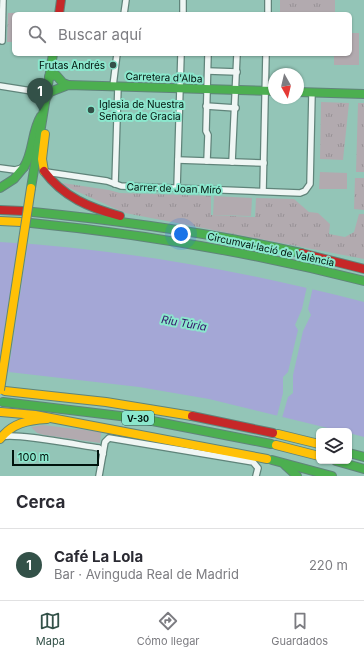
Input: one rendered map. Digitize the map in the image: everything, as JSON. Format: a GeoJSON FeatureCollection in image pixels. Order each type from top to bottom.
{"type":"FeatureCollection","features":[{"type":"Feature","properties":{"kind":"main road"},"geometry":{"type":"LineString","coordinates":[[59,12],[61,0]]}},
{"type":"Feature","properties":{"kind":"main road"},"geometry":{"type":"LineString","coordinates":[[2,390],[44,108],[48,92],[52,56]]}},
{"type":"Feature","properties":{"kind":"main road"},"geometry":{"type":"LineString","coordinates":[[48,92],[61,85],[60,78],[51,66]]}},
{"type":"Feature","properties":{"kind":"main road"},"geometry":{"type":"LineString","coordinates":[[49,77],[53,74],[68,84]]}},
{"type":"Feature","properties":{"kind":"main road","name":"Carretera d'Alba"},"geometry":{"type":"LineString","coordinates":[[48,92],[68,84],[268,91]]}},
{"type":"Feature","properties":{"kind":"main road"},"geometry":{"type":"LineString","coordinates":[[304,92],[364,94]]}},
{"type":"Feature","properties":{"kind":"main road"},"geometry":{"type":"LineString","coordinates":[[0,188],[14,178],[24,167],[29,157],[34,130],[44,108]]}},
{"type":"Feature","properties":{"kind":"main road"},"geometry":{"type":"LineString","coordinates":[[44,108],[46,133],[42,159],[44,172],[52,182],[64,192],[102,211],[139,224]]}},
{"type":"Feature","properties":{"kind":"main road"},"geometry":{"type":"LineString","coordinates":[[0,210],[23,211]]}},
{"type":"Feature","properties":{"kind":"main road","name":"Circumval·lació de València"},"geometry":{"type":"LineString","coordinates":[[33,212],[139,224],[205,234],[364,269]]}},
{"type":"Feature","properties":{"kind":"main road"},"geometry":{"type":"LineString","coordinates":[[0,221],[21,222]]}},
{"type":"Feature","properties":{"kind":"main road","name":"Circumval·lació de València"},"geometry":{"type":"LineString","coordinates":[[31,224],[112,232],[203,245],[293,263],[364,281]]}},
{"type":"Feature","properties":{"kind":"main road"},"geometry":{"type":"LineString","coordinates":[[342,263],[364,264]]}},
{"type":"Feature","properties":{"kind":"main road","name":"V-30"},"geometry":{"type":"LineString","coordinates":[[2,390],[175,412],[316,443]]}},
{"type":"Feature","properties":{"kind":"main road","name":"V-30"},"geometry":{"type":"LineString","coordinates":[[3,402],[124,416],[173,424],[316,455]]}},
{"type":"Feature","properties":{"kind":"main road"},"geometry":{"type":"LineString","coordinates":[[2,412],[55,419],[273,461],[332,476]]}},
{"type":"Feature","properties":{"kind":"main road"},"geometry":{"type":"LineString","coordinates":[[0,438],[6,430],[16,424],[55,419]]}},
{"type":"Feature","properties":{"kind":"main road"},"geometry":{"type":"LineString","coordinates":[[352,454],[364,457]]}},
{"type":"Feature","properties":{"kind":"main road"},"geometry":{"type":"LineString","coordinates":[[273,461],[292,470],[297,476]]}},
{"type":"Feature","properties":{"kind":"main road"},"geometry":{"type":"LineString","coordinates":[[346,464],[364,469]]}},
{"type":"Feature","properties":{"kind":"street"},"geometry":{"type":"LineString","coordinates":[[2,41],[3,0]]}},
{"type":"Feature","properties":{"kind":"street"},"geometry":{"type":"LineString","coordinates":[[124,12],[126,0]]}},
{"type":"Feature","properties":{"kind":"street"},"geometry":{"type":"LineString","coordinates":[[183,0],[183,12]]}},
{"type":"Feature","properties":{"kind":"street"},"geometry":{"type":"LineString","coordinates":[[268,0],[268,12]]}},
{"type":"Feature","properties":{"kind":"street"},"geometry":{"type":"LineString","coordinates":[[115,184],[117,56]]}},
{"type":"Feature","properties":{"kind":"street"},"geometry":{"type":"LineString","coordinates":[[177,188],[181,56]]}},
{"type":"Feature","properties":{"kind":"street"},"geometry":{"type":"LineString","coordinates":[[207,161],[206,106],[208,56]]}},
{"type":"Feature","properties":{"kind":"street"},"geometry":{"type":"LineString","coordinates":[[232,162],[237,90],[237,56]]}},
{"type":"Feature","properties":{"kind":"street"},"geometry":{"type":"LineString","coordinates":[[266,56],[268,73]]}},
{"type":"Feature","properties":{"kind":"street"},"geometry":{"type":"LineString","coordinates":[[208,71],[237,72]]}},
{"type":"Feature","properties":{"kind":"street"},"geometry":{"type":"LineString","coordinates":[[0,86],[48,92]]}},
{"type":"Feature","properties":{"kind":"street","name":"Carrer de Joan Miró"},"geometry":{"type":"LineString","coordinates":[[44,172],[103,180],[121,186],[300,193],[305,191],[310,184],[312,93]]}},
{"type":"Feature","properties":{"kind":"street"},"geometry":{"type":"LineString","coordinates":[[263,191],[269,104]]}},
{"type":"Feature","properties":{"kind":"street"},"geometry":{"type":"LineString","coordinates":[[206,106],[236,108]]}},
{"type":"Feature","properties":{"kind":"street"},"geometry":{"type":"LineString","coordinates":[[178,160],[264,163]]}},
{"type":"Feature","properties":{"kind":"street"},"geometry":{"type":"LineString","coordinates":[[0,168],[15,170],[24,167]]}},
{"type":"Feature","properties":{"kind":"street"},"geometry":{"type":"LineString","coordinates":[[0,438],[8,435],[36,438],[99,448],[103,454]]}},
{"type":"Feature","properties":{"kind":"street"},"geometry":{"type":"LineString","coordinates":[[99,476],[106,439],[114,438],[253,462],[257,465],[256,476]]}},
{"type":"Feature","properties":{"kind":"green space"},"geometry":{"type":"Polygon","coordinates":[[[280,0],[335,0],[335,12],[280,12],[280,0]]]}},
{"type":"Feature","properties":{"kind":"green space"},"geometry":{"type":"Polygon","coordinates":[[[8,13],[12,13],[12,42],[7,42],[8,13]]]}},
{"type":"Feature","properties":{"kind":"green space"},"geometry":{"type":"Polygon","coordinates":[[[352,33],[359,33],[359,65],[334,65],[334,56],[352,56],[352,33]]]}},
{"type":"Feature","properties":{"kind":"green space"},"geometry":{"type":"Polygon","coordinates":[[[321,102],[349,103],[343,160],[320,159],[321,102]]]}},
{"type":"Feature","properties":{"kind":"green space"},"geometry":{"type":"Polygon","coordinates":[[[358,103],[364,103],[364,172],[356,172],[358,103]]]}},
{"type":"Feature","properties":{"kind":"green space"},"geometry":{"type":"Polygon","coordinates":[[[320,172],[347,173],[347,189],[319,189],[320,172]]]}},
{"type":"Feature","properties":{"kind":"green space"},"geometry":{"type":"Polygon","coordinates":[[[355,178],[364,178],[364,210],[354,209],[355,178]]]}},
{"type":"Feature","properties":{"kind":"green space"},"geometry":{"type":"Polygon","coordinates":[[[56,182],[120,193],[211,196],[211,215],[255,217],[256,198],[294,199],[309,212],[318,213],[330,224],[329,234],[345,237],[354,232],[359,214],[364,214],[364,259],[125,213],[56,182]]]}},
{"type":"Feature","properties":{"kind":"green space"},"geometry":{"type":"Polygon","coordinates":[[[214,196],[252,198],[251,216],[213,215],[214,196]]]}},
{"type":"Feature","properties":{"kind":"green space"},"geometry":{"type":"Polygon","coordinates":[[[43,425],[101,432],[100,443],[44,435],[37,433],[31,427],[43,425]]]}},
{"type":"Feature","properties":{"kind":"water","name":"Riu Túria"},"geometry":{"type":"Polygon","coordinates":[[[0,242],[92,250],[183,263],[229,271],[364,302],[364,437],[352,434],[352,428],[328,428],[209,399],[139,387],[0,371],[0,242]]]}},
{"type":"Feature","properties":{"kind":"pier"},"geometry":{"type":"Polygon","coordinates":[[[18,241],[28,242],[8,374],[0,373],[0,357],[18,241]]]}},
{"type":"Feature","properties":{"kind":"pier"},"geometry":{"type":"Polygon","coordinates":[[[307,286],[313,287],[308,309],[311,315],[303,331],[293,375],[293,393],[288,397],[282,418],[277,416],[283,393],[283,377],[288,372],[298,330],[295,325],[302,309],[307,286]]]}},
{"type":"Feature","properties":{"kind":"traffic: fast"},"geometry":{"type":"LineString","coordinates":[[31,188],[53,56]]}},
{"type":"Feature","properties":{"kind":"traffic: fast"},"geometry":{"type":"LineString","coordinates":[[49,77],[56,75],[63,83],[68,85]]}},
{"type":"Feature","properties":{"kind":"traffic: fast"},"geometry":{"type":"LineString","coordinates":[[46,98],[50,92],[68,85],[268,91]]}},
{"type":"Feature","properties":{"kind":"traffic: fast"},"geometry":{"type":"LineString","coordinates":[[304,92],[364,94]]}},
{"type":"Feature","properties":{"kind":"traffic: fast"},"geometry":{"type":"LineString","coordinates":[[24,167],[41,116]]}},
{"type":"Feature","properties":{"kind":"traffic: fast"},"geometry":{"type":"LineString","coordinates":[[0,188],[14,179],[24,167]]}},
{"type":"Feature","properties":{"kind":"traffic: fast"},"geometry":{"type":"LineString","coordinates":[[33,212],[168,228],[235,239],[301,253]]}},
{"type":"Feature","properties":{"kind":"traffic: fast"},"geometry":{"type":"LineString","coordinates":[[31,223],[157,239],[240,253],[364,281]]}},
{"type":"Feature","properties":{"kind":"traffic: fast"},"geometry":{"type":"LineString","coordinates":[[3,402],[137,418],[271,444]]}},
{"type":"Feature","properties":{"kind":"traffic: fast"},"geometry":{"type":"LineString","coordinates":[[352,454],[364,457]]}},
{"type":"Feature","properties":{"kind":"traffic: fast"},"geometry":{"type":"LineString","coordinates":[[272,460],[332,476]]}},
{"type":"Feature","properties":{"kind":"traffic: fast"},"geometry":{"type":"LineString","coordinates":[[346,464],[364,469]]}},
{"type":"Feature","properties":{"kind":"traffic: fast"},"geometry":{"type":"LineString","coordinates":[[285,465],[297,476]]}},
{"type":"Feature","properties":{"kind":"traffic: slow"},"geometry":{"type":"LineString","coordinates":[[44,171],[42,159],[45,134]]}},
{"type":"Feature","properties":{"kind":"traffic: slow"},"geometry":{"type":"LineString","coordinates":[[0,390],[31,188]]}},
{"type":"Feature","properties":{"kind":"traffic: slow"},"geometry":{"type":"LineString","coordinates":[[0,221],[21,222]]}},
{"type":"Feature","properties":{"kind":"traffic: slow"},"geometry":{"type":"LineString","coordinates":[[5,391],[106,402],[192,416]]}},
{"type":"Feature","properties":{"kind":"traffic: slow"},"geometry":{"type":"LineString","coordinates":[[1,412],[35,415],[267,459]]}},
{"type":"Feature","properties":{"kind":"traffic: slow"},"geometry":{"type":"LineString","coordinates":[[0,439],[10,429],[21,423],[47,419]]}},
{"type":"Feature","properties":{"kind":"traffic: slow"},"geometry":{"type":"LineString","coordinates":[[278,434],[316,443]]}},
{"type":"Feature","properties":{"kind":"traffic: slow"},"geometry":{"type":"LineString","coordinates":[[276,445],[316,455]]}},
{"type":"Feature","properties":{"kind":"traffic: jam"},"geometry":{"type":"LineString","coordinates":[[59,12],[61,0]]}},
{"type":"Feature","properties":{"kind":"traffic: jam"},"geometry":{"type":"LineString","coordinates":[[44,171],[51,180],[68,195],[88,205],[120,216]]}},
{"type":"Feature","properties":{"kind":"traffic: jam"},"geometry":{"type":"LineString","coordinates":[[0,210],[23,211]]}},
{"type":"Feature","properties":{"kind":"traffic: jam"},"geometry":{"type":"LineString","coordinates":[[301,253],[364,269]]}},
{"type":"Feature","properties":{"kind":"traffic: jam"},"geometry":{"type":"LineString","coordinates":[[192,416],[273,433]]}},
{"type":"Feature","properties":{"kind":"place","name":"Frutas Andrés"},"geometry":{"type":"Point","coordinates":[113,65]}},
{"type":"Feature","properties":{"kind":"place","name":"Iglesia de Nuestra Señora de Gracia"},"geometry":{"type":"Point","coordinates":[91,110]}},
{"type":"Feature","properties":{"kind":"place","name":"Café La Lola"},"geometry":{"type":"Point","coordinates":[40,111]}}]}
